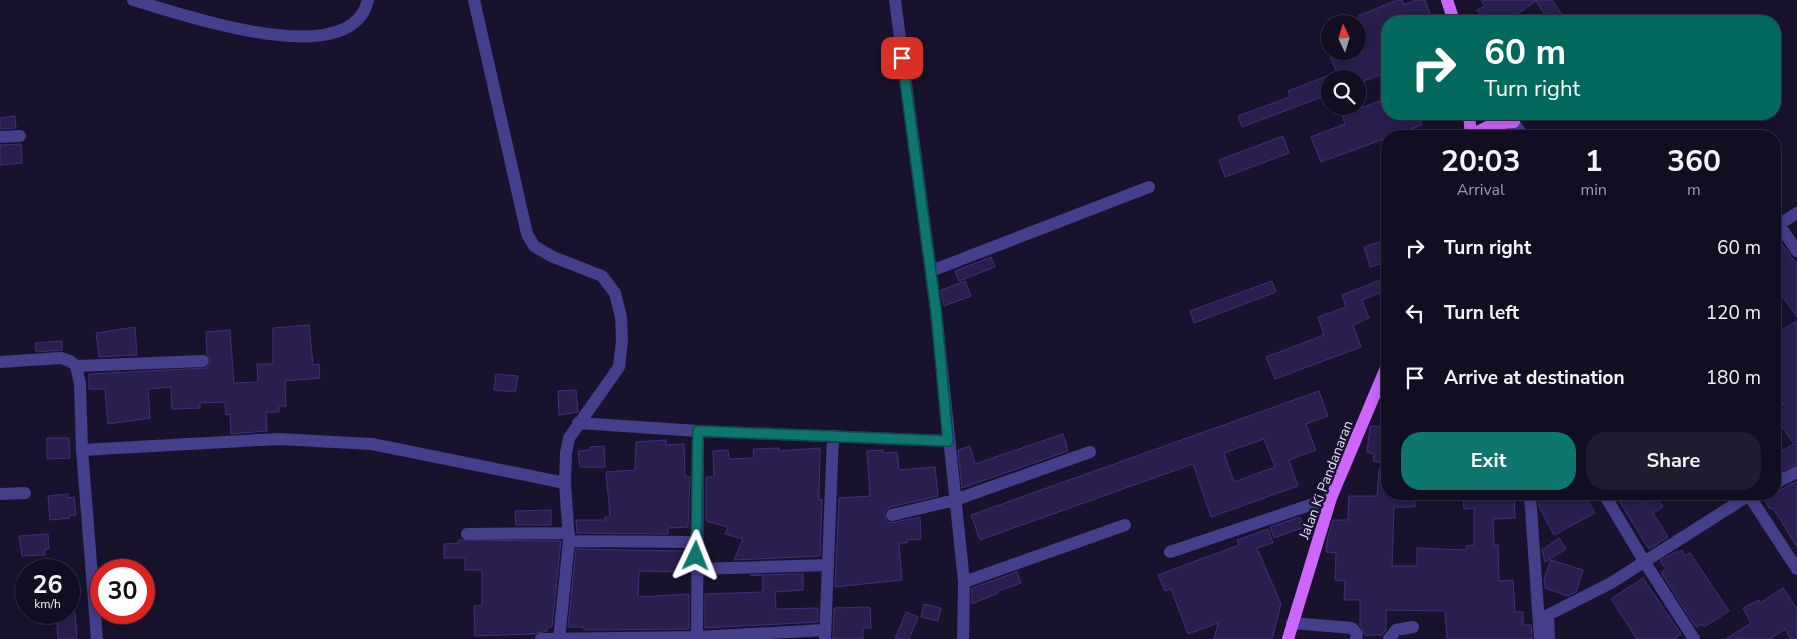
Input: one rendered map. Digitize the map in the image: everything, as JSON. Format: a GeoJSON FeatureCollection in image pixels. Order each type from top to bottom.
{"type":"FeatureCollection","features":[{"type":"Feature","properties":{"kind":"main road"},"geometry":{"type":"LineString","coordinates":[[1446,0],[1452,15]]}},
{"type":"Feature","properties":{"kind":"main road"},"geometry":{"type":"LineString","coordinates":[[1481,130],[1505,120]]}},
{"type":"Feature","properties":{"kind":"main road","name":"Jalan Ki Pandanaran"},"geometry":{"type":"LineString","coordinates":[[1288,639],[1332,498],[1381,390]]}},
{"type":"Feature","properties":{"kind":"street"},"geometry":{"type":"LineString","coordinates":[[133,0],[242,30],[267,35],[297,36],[342,30],[362,16],[368,0]]}},
{"type":"Feature","properties":{"kind":"street"},"geometry":{"type":"LineString","coordinates":[[474,0],[527,234],[534,246],[602,276],[615,293],[621,317],[622,340],[619,367],[593,406],[578,423],[570,438],[565,484],[569,537],[559,638]]}},
{"type":"Feature","properties":{"kind":"street"},"geometry":{"type":"LineString","coordinates":[[895,0],[931,271],[964,582],[963,639]]}},
{"type":"Feature","properties":{"kind":"street"},"geometry":{"type":"LineString","coordinates":[[0,137],[20,136]]}},
{"type":"Feature","properties":{"kind":"street"},"geometry":{"type":"LineString","coordinates":[[931,271],[1149,187]]}},
{"type":"Feature","properties":{"kind":"street"},"geometry":{"type":"LineString","coordinates":[[1781,223],[1797,213]]}},
{"type":"Feature","properties":{"kind":"street"},"geometry":{"type":"LineString","coordinates":[[1781,231],[1797,251]]}},
{"type":"Feature","properties":{"kind":"street"},"geometry":{"type":"LineString","coordinates":[[0,362],[61,358],[70,361],[76,366],[80,384],[82,450],[97,639]]}},
{"type":"Feature","properties":{"kind":"street"},"geometry":{"type":"LineString","coordinates":[[76,366],[203,362]]}},
{"type":"Feature","properties":{"kind":"street"},"geometry":{"type":"LineString","coordinates":[[578,423],[698,431],[948,441]]}},
{"type":"Feature","properties":{"kind":"street"},"geometry":{"type":"LineString","coordinates":[[697,638],[698,431]]}},
{"type":"Feature","properties":{"kind":"street"},"geometry":{"type":"LineString","coordinates":[[542,639],[697,638],[825,634],[833,436]]}},
{"type":"Feature","properties":{"kind":"street"},"geometry":{"type":"LineString","coordinates":[[82,450],[278,439],[372,444],[565,484]]}},
{"type":"Feature","properties":{"kind":"street"},"geometry":{"type":"LineString","coordinates":[[892,515],[955,500],[1090,452]]}},
{"type":"Feature","properties":{"kind":"street"},"geometry":{"type":"LineString","coordinates":[[1781,480],[1797,472]]}},
{"type":"Feature","properties":{"kind":"street"},"geometry":{"type":"LineString","coordinates":[[0,494],[25,493]]}},
{"type":"Feature","properties":{"kind":"street"},"geometry":{"type":"LineString","coordinates":[[1170,552],[1332,498]]}},
{"type":"Feature","properties":{"kind":"street"},"geometry":{"type":"LineString","coordinates":[[1530,500],[1540,639]]}},
{"type":"Feature","properties":{"kind":"street"},"geometry":{"type":"LineString","coordinates":[[1608,500],[1694,639]]}},
{"type":"Feature","properties":{"kind":"street"},"geometry":{"type":"LineString","coordinates":[[1549,639],[1548,615],[1611,583],[1740,500]]}},
{"type":"Feature","properties":{"kind":"street"},"geometry":{"type":"LineString","coordinates":[[1753,500],[1797,569]]}},
{"type":"Feature","properties":{"kind":"street"},"geometry":{"type":"LineString","coordinates":[[964,582],[1125,525]]}},
{"type":"Feature","properties":{"kind":"street"},"geometry":{"type":"LineString","coordinates":[[467,534],[697,542]]}},
{"type":"Feature","properties":{"kind":"street"},"geometry":{"type":"LineString","coordinates":[[696,570],[828,565]]}},
{"type":"Feature","properties":{"kind":"street"},"geometry":{"type":"LineString","coordinates":[[1292,623],[1352,628],[1357,634],[1356,639]]}},
{"type":"Feature","properties":{"kind":"street"},"geometry":{"type":"LineString","coordinates":[[1389,639],[1396,630],[1413,627]]}},
{"type":"Feature","properties":{"kind":"building"},"geometry":{"type":"Polygon","coordinates":[[[1397,0],[1402,0],[1404,5],[1415,0],[1425,0],[1431,15],[1381,15],[1381,75],[1366,80],[1366,70],[1335,70],[1332,60],[1366,60],[1366,15],[1360,15],[1397,0]]]}},
{"type":"Feature","properties":{"kind":"building"},"geometry":{"type":"Polygon","coordinates":[[[1481,0],[1552,0],[1562,15],[1545,15],[1536,1],[1516,15],[1480,15],[1477,10],[1485,6],[1481,0]]]}},
{"type":"Feature","properties":{"kind":"building"},"geometry":{"type":"Polygon","coordinates":[[[1321,78],[1321,97],[1242,127],[1238,116],[1290,97],[1288,91],[1321,78]]]}},
{"type":"Feature","properties":{"kind":"building"},"geometry":{"type":"Polygon","coordinates":[[[1381,101],[1381,120],[1420,120],[1422,125],[1408,130],[1381,130],[1381,140],[1321,162],[1311,137],[1345,124],[1342,115],[1366,115],[1366,106],[1381,101]]]}},
{"type":"Feature","properties":{"kind":"building"},"geometry":{"type":"Polygon","coordinates":[[[15,116],[16,128],[0,129],[0,118],[15,116]]]}},
{"type":"Feature","properties":{"kind":"building"},"geometry":{"type":"Polygon","coordinates":[[[1283,136],[1289,153],[1225,177],[1219,160],[1283,136]]]}},
{"type":"Feature","properties":{"kind":"building"},"geometry":{"type":"Polygon","coordinates":[[[21,144],[22,163],[0,165],[0,145],[21,144]]]}},
{"type":"Feature","properties":{"kind":"building"},"geometry":{"type":"Polygon","coordinates":[[[1381,241],[1381,263],[1370,267],[1364,247],[1381,241]]]}},
{"type":"Feature","properties":{"kind":"building"},"geometry":{"type":"Polygon","coordinates":[[[1781,243],[1797,264],[1797,317],[1783,297],[1781,298],[1781,243]]]}},
{"type":"Feature","properties":{"kind":"building"},"geometry":{"type":"Polygon","coordinates":[[[991,257],[995,267],[959,281],[955,271],[991,257]]]}},
{"type":"Feature","properties":{"kind":"building"},"geometry":{"type":"Polygon","coordinates":[[[1381,280],[1381,292],[1362,300],[1369,318],[1353,325],[1361,347],[1275,379],[1266,357],[1324,335],[1318,317],[1346,307],[1342,295],[1381,280]]]}},
{"type":"Feature","properties":{"kind":"building"},"geometry":{"type":"Polygon","coordinates":[[[965,281],[971,296],[944,306],[941,290],[965,281]]]}},
{"type":"Feature","properties":{"kind":"building"},"geometry":{"type":"Polygon","coordinates":[[[1272,281],[1276,292],[1194,323],[1190,311],[1272,281]]]}},
{"type":"Feature","properties":{"kind":"building"},"geometry":{"type":"Polygon","coordinates":[[[1797,321],[1797,464],[1781,471],[1781,452],[1794,444],[1781,426],[1781,411],[1785,408],[1781,402],[1781,330],[1797,321]]]}},
{"type":"Feature","properties":{"kind":"building"},"geometry":{"type":"Polygon","coordinates":[[[309,325],[313,365],[319,364],[320,378],[285,381],[286,406],[279,406],[279,412],[266,412],[267,431],[231,434],[230,414],[226,415],[225,402],[200,403],[200,408],[172,409],[171,387],[148,389],[150,418],[108,424],[105,389],[89,389],[89,374],[207,368],[211,361],[207,354],[206,332],[230,330],[234,383],[258,382],[257,364],[273,364],[273,328],[309,325]]]}},
{"type":"Feature","properties":{"kind":"building"},"geometry":{"type":"Polygon","coordinates":[[[135,327],[137,355],[99,357],[96,333],[135,327]]]}},
{"type":"Feature","properties":{"kind":"building"},"geometry":{"type":"Polygon","coordinates":[[[62,341],[62,350],[36,352],[35,343],[62,341]]]}},
{"type":"Feature","properties":{"kind":"building"},"geometry":{"type":"Polygon","coordinates":[[[496,374],[518,376],[515,392],[494,390],[496,374]]]}},
{"type":"Feature","properties":{"kind":"building"},"geometry":{"type":"Polygon","coordinates":[[[576,390],[578,412],[559,415],[558,391],[576,390]]]}},
{"type":"Feature","properties":{"kind":"building"},"geometry":{"type":"Polygon","coordinates":[[[1319,391],[1328,416],[1306,424],[1316,450],[1289,460],[1298,486],[1211,517],[1193,464],[980,540],[971,515],[1319,391]],[[1264,439],[1224,453],[1234,482],[1275,467],[1264,439]]]}},
{"type":"Feature","properties":{"kind":"building"},"geometry":{"type":"Polygon","coordinates":[[[1370,426],[1381,427],[1381,463],[1373,461],[1374,454],[1367,452],[1370,426]]]}},
{"type":"Feature","properties":{"kind":"building"},"geometry":{"type":"Polygon","coordinates":[[[1063,434],[1068,451],[962,488],[958,450],[970,446],[975,464],[1063,434]]]}},
{"type":"Feature","properties":{"kind":"building"},"geometry":{"type":"Polygon","coordinates":[[[47,438],[69,438],[70,458],[47,459],[47,438]]]}},
{"type":"Feature","properties":{"kind":"building"},"geometry":{"type":"Polygon","coordinates":[[[666,440],[666,445],[684,444],[685,476],[690,477],[688,527],[668,528],[668,534],[577,533],[576,520],[605,520],[605,517],[610,517],[606,472],[635,470],[636,442],[666,440]]]}},
{"type":"Feature","properties":{"kind":"building"},"geometry":{"type":"Polygon","coordinates":[[[604,446],[605,467],[580,467],[578,451],[590,450],[590,447],[604,446]]]}},
{"type":"Feature","properties":{"kind":"building"},"geometry":{"type":"Polygon","coordinates":[[[779,448],[779,451],[820,448],[819,500],[822,499],[820,556],[734,560],[743,539],[725,534],[728,527],[706,521],[706,477],[714,477],[713,451],[728,450],[729,459],[754,458],[753,449],[779,448]]]}},
{"type":"Feature","properties":{"kind":"building"},"geometry":{"type":"Polygon","coordinates":[[[883,450],[883,453],[897,452],[899,470],[935,467],[938,496],[890,507],[884,512],[886,520],[890,523],[920,517],[921,539],[907,540],[907,543],[899,543],[902,580],[835,587],[839,498],[870,496],[867,451],[883,450]]]}},
{"type":"Feature","properties":{"kind":"building"},"geometry":{"type":"Polygon","coordinates":[[[1379,469],[1381,469],[1381,500],[1415,500],[1415,507],[1394,507],[1392,566],[1417,566],[1417,548],[1466,550],[1466,546],[1474,545],[1474,508],[1464,509],[1463,500],[1514,500],[1515,518],[1493,519],[1494,545],[1498,545],[1499,581],[1513,580],[1515,612],[1523,612],[1523,625],[1531,625],[1532,639],[1447,639],[1445,611],[1386,610],[1386,630],[1382,635],[1365,635],[1360,625],[1360,600],[1344,600],[1345,581],[1335,580],[1336,553],[1326,552],[1327,540],[1333,520],[1348,520],[1349,496],[1377,496],[1379,469]]]}},
{"type":"Feature","properties":{"kind":"building"},"geometry":{"type":"Polygon","coordinates":[[[1797,481],[1797,547],[1773,508],[1770,509],[1765,500],[1781,500],[1781,490],[1797,481]]]}},
{"type":"Feature","properties":{"kind":"building"},"geometry":{"type":"Polygon","coordinates":[[[68,494],[68,498],[74,497],[76,515],[69,516],[70,518],[50,520],[48,496],[68,494]]]}},
{"type":"Feature","properties":{"kind":"building"},"geometry":{"type":"Polygon","coordinates":[[[1539,500],[1587,500],[1595,513],[1554,535],[1539,507],[1539,500]]]}},
{"type":"Feature","properties":{"kind":"building"},"geometry":{"type":"Polygon","coordinates":[[[1619,500],[1644,500],[1646,503],[1652,500],[1659,500],[1663,507],[1653,513],[1668,537],[1648,548],[1619,500]]]}},
{"type":"Feature","properties":{"kind":"building"},"geometry":{"type":"Polygon","coordinates":[[[551,510],[551,525],[516,525],[515,511],[551,510]]]}},
{"type":"Feature","properties":{"kind":"building"},"geometry":{"type":"Polygon","coordinates":[[[1300,517],[1304,527],[1274,538],[1270,527],[1300,517]]]}},
{"type":"Feature","properties":{"kind":"building"},"geometry":{"type":"Polygon","coordinates":[[[1268,529],[1273,543],[1257,548],[1281,604],[1272,639],[1214,639],[1218,623],[1188,634],[1171,589],[1165,591],[1158,575],[1239,545],[1237,540],[1268,529]]]}},
{"type":"Feature","properties":{"kind":"building"},"geometry":{"type":"Polygon","coordinates":[[[48,534],[49,549],[45,549],[45,555],[22,556],[19,536],[48,534]]]}},
{"type":"Feature","properties":{"kind":"building"},"geometry":{"type":"Polygon","coordinates":[[[1559,538],[1566,549],[1545,562],[1542,550],[1559,538]]]}},
{"type":"Feature","properties":{"kind":"building"},"geometry":{"type":"Polygon","coordinates":[[[459,540],[561,541],[552,627],[547,627],[547,631],[534,634],[475,636],[474,606],[482,605],[482,570],[465,570],[465,558],[444,558],[444,544],[459,543],[459,540]]]}},
{"type":"Feature","properties":{"kind":"building"},"geometry":{"type":"Polygon","coordinates":[[[576,549],[686,551],[685,572],[639,571],[638,597],[689,594],[689,629],[584,630],[584,627],[568,627],[576,549]]]}},
{"type":"Feature","properties":{"kind":"building"},"geometry":{"type":"Polygon","coordinates":[[[1682,550],[1685,556],[1690,553],[1729,611],[1704,627],[1702,624],[1697,627],[1695,626],[1661,572],[1666,569],[1660,561],[1682,550]]]}},
{"type":"Feature","properties":{"kind":"building"},"geometry":{"type":"Polygon","coordinates":[[[1551,560],[1583,570],[1576,592],[1568,596],[1545,588],[1544,579],[1551,560]]]}},
{"type":"Feature","properties":{"kind":"building"},"geometry":{"type":"Polygon","coordinates":[[[1017,572],[1021,583],[998,591],[998,593],[972,604],[972,588],[1017,572]]]}},
{"type":"Feature","properties":{"kind":"building"},"geometry":{"type":"Polygon","coordinates":[[[803,574],[803,590],[775,592],[776,609],[818,608],[818,622],[705,628],[705,594],[763,592],[763,576],[750,575],[803,574]]]}},
{"type":"Feature","properties":{"kind":"building"},"geometry":{"type":"Polygon","coordinates":[[[1643,578],[1681,634],[1674,639],[1637,639],[1611,599],[1643,578]]]}},
{"type":"Feature","properties":{"kind":"building"},"geometry":{"type":"Polygon","coordinates":[[[1783,588],[1797,609],[1797,639],[1791,639],[1785,629],[1770,639],[1726,639],[1751,623],[1743,608],[1759,600],[1760,603],[1783,588]]]}},
{"type":"Feature","properties":{"kind":"building"},"geometry":{"type":"Polygon","coordinates":[[[924,604],[941,608],[938,621],[921,617],[924,604]]]}},
{"type":"Feature","properties":{"kind":"building"},"geometry":{"type":"Polygon","coordinates":[[[870,607],[871,628],[863,628],[863,639],[833,639],[834,608],[870,607]]]}},
{"type":"Feature","properties":{"kind":"building"},"geometry":{"type":"Polygon","coordinates":[[[906,612],[918,617],[909,639],[895,639],[906,612]]]}},
{"type":"Feature","properties":{"kind":"building"},"geometry":{"type":"Polygon","coordinates":[[[57,624],[76,624],[77,639],[58,639],[57,624]]]}},
{"type":"Feature","properties":{"kind":"route"},"geometry":{"type":"LineString","coordinates":[[696,556],[698,431],[948,441],[936,311],[902,58]]}}]}
